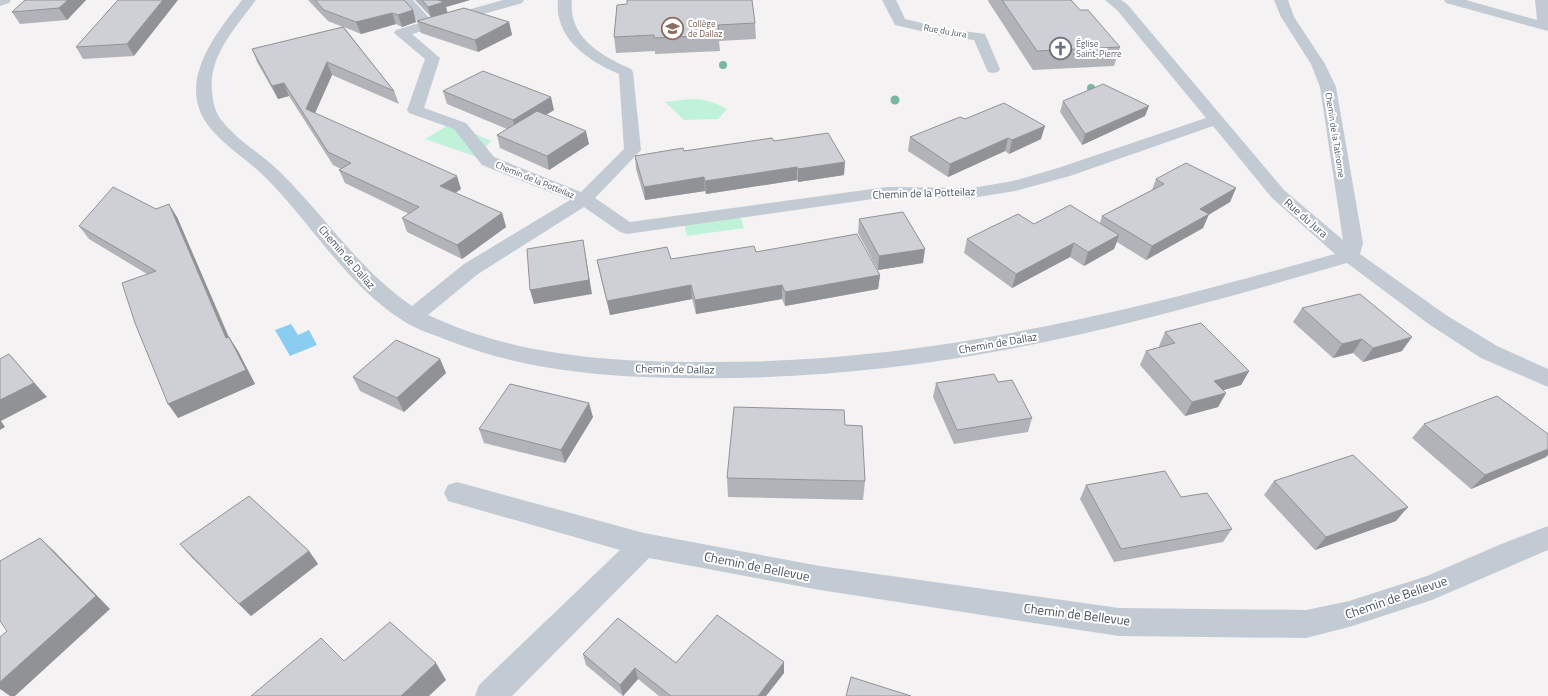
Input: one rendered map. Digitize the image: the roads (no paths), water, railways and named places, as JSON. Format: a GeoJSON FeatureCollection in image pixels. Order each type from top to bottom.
{"type":"FeatureCollection","features":[{"type":"Feature","properties":{"kind":"street"},"geometry":{"type":"LineString","coordinates":[[0,2],[4,0]]}},
{"type":"Feature","properties":{"kind":"street","name":"Chemin de Dallaz"},"geometry":{"type":"LineString","coordinates":[[249,0],[214,51],[207,66],[202,87],[207,108],[216,126],[278,179],[375,290],[412,317],[463,338],[522,355],[579,365],[662,370],[731,370],[818,366],[927,355],[1061,332],[1168,306],[1350,256]]}},
{"type":"Feature","properties":{"kind":"street"},"geometry":{"type":"LineString","coordinates":[[406,0],[428,25]]}},
{"type":"Feature","properties":{"kind":"street","name":"Chemin de la Potteilaz"},"geometry":{"type":"LineString","coordinates":[[517,0],[400,33],[433,58],[415,110],[460,126],[488,161],[584,199],[627,228],[887,192],[972,193],[1016,186],[1064,172],[1216,120]]}},
{"type":"Feature","properties":{"kind":"street","name":"Chemin de la Potteilaz"},"geometry":{"type":"LineString","coordinates":[[565,0],[564,6],[569,29],[574,35],[589,52],[626,72],[633,150],[584,199]]}},
{"type":"Feature","properties":{"kind":"street","name":"Rue du Jura"},"geometry":{"type":"LineString","coordinates":[[889,0],[900,22],[942,32],[980,37],[993,70]]}},
{"type":"Feature","properties":{"kind":"street","name":"Rue du Jura"},"geometry":{"type":"LineString","coordinates":[[1112,0],[1122,7],[1278,194],[1350,256],[1438,320],[1489,352],[1548,379]]}},
{"type":"Feature","properties":{"kind":"street","name":"Chemin de la Tatironne"},"geometry":{"type":"LineString","coordinates":[[1281,0],[1283,8],[1291,23],[1318,64],[1328,87],[1353,243],[1350,256]]}},
{"type":"Feature","properties":{"kind":"street"},"geometry":{"type":"LineString","coordinates":[[1452,0],[1546,27],[1542,0]]}},
{"type":"Feature","properties":{"kind":"street"},"geometry":{"type":"LineString","coordinates":[[412,317],[472,269],[584,199]]}},
{"type":"Feature","properties":{"kind":"street","name":"Chemin de Bellevue"},"geometry":{"type":"LineString","coordinates":[[457,493],[644,545],[827,579],[1119,622],[1306,624],[1349,614],[1432,587],[1509,553],[1548,538]]}},
{"type":"Feature","properties":{"kind":"street"},"geometry":{"type":"LineString","coordinates":[[490,696],[644,545]]}},
{"type":"Feature","properties":{"kind":"water"},"geometry":{"type":"Polygon","coordinates":[[[291,324],[298,335],[309,330],[317,345],[290,356],[275,330],[291,324]]]}},
{"type":"Feature","properties":{"kind":"place","name":"Collège de Dallaz"},"geometry":{"type":"Point","coordinates":[672,29]}},
{"type":"Feature","properties":{"kind":"place","name":"Église Saint-Pierre"},"geometry":{"type":"Point","coordinates":[1060,49]}}]}
